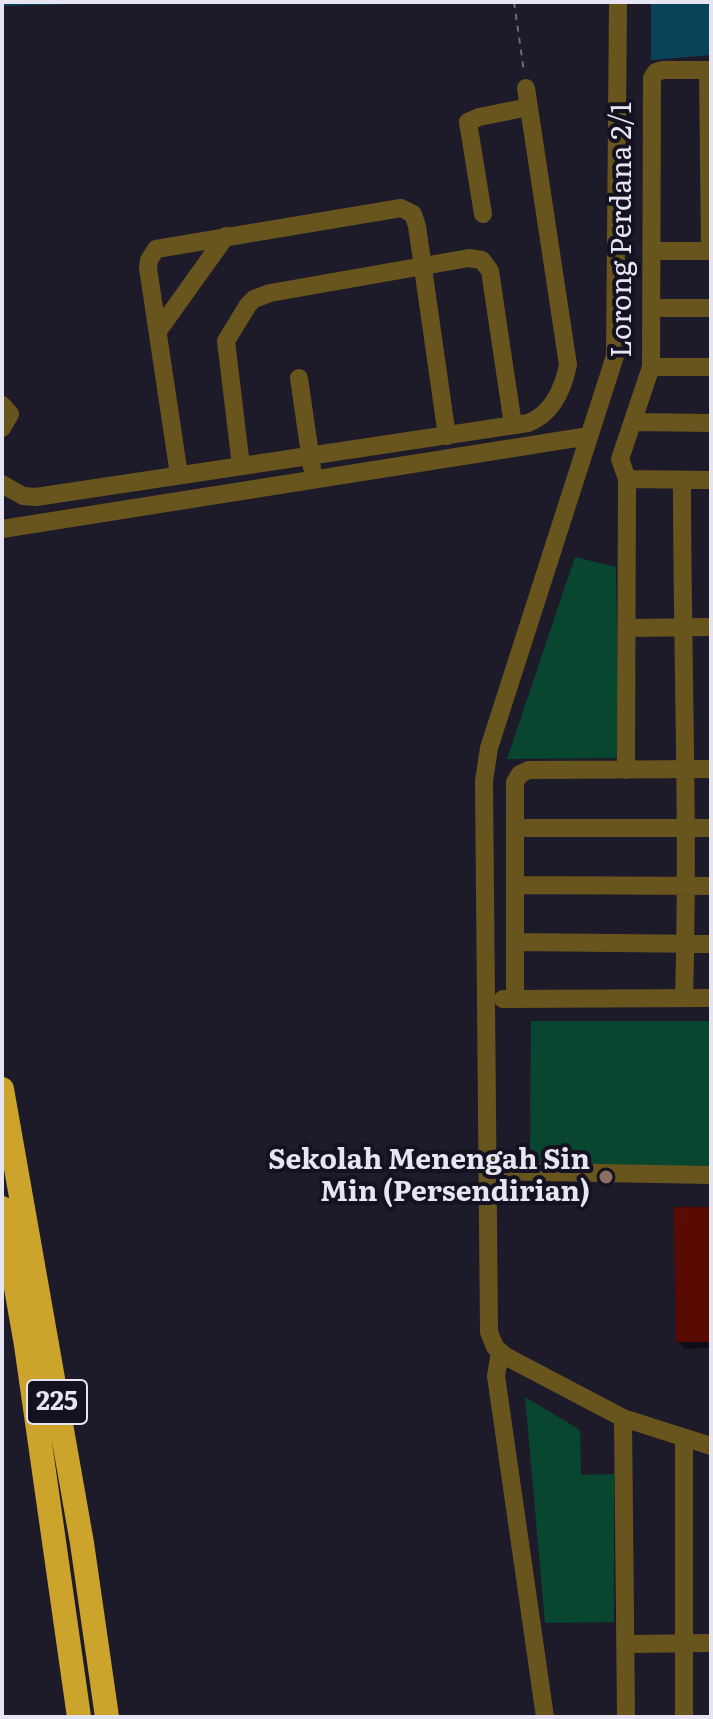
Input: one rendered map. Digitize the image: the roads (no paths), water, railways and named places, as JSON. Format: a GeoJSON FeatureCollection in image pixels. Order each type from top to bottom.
{"type":"FeatureCollection","features":[{"type":"Feature","properties":{"kind":"highway","name":"225"},"geometry":{"type":"LineString","coordinates":[[2,1089],[82,1543],[107,1717]]}},
{"type":"Feature","properties":{"kind":"highway","name":"225"},"geometry":{"type":"LineString","coordinates":[[2,1208],[26,1345],[79,1717]]}},
{"type":"Feature","properties":{"kind":"street"},"geometry":{"type":"LineString","coordinates":[[618,2],[617,337],[610,373],[486,763],[484,781],[489,1332],[491,1341],[500,1352],[623,1418],[711,1446]]}},
{"type":"Feature","properties":{"kind":"street"},"geometry":{"type":"LineString","coordinates":[[652,251],[711,251],[710,70]]}},
{"type":"Feature","properties":{"kind":"street","name":"Lorong Perdana 2/1"},"geometry":{"type":"LineString","coordinates":[[626,770],[627,479],[620,459],[651,367],[652,78],[656,72],[710,70]]}},
{"type":"Feature","properties":{"kind":"street"},"geometry":{"type":"LineString","coordinates":[[2,484],[23,496],[36,497],[447,436],[540,419],[549,410],[568,365],[527,97],[468,122],[483,214]]}},
{"type":"Feature","properties":{"kind":"street"},"geometry":{"type":"LineString","coordinates":[[179,475],[148,268],[152,254],[161,246],[401,208],[413,214],[415,219],[447,436]]}},
{"type":"Feature","properties":{"kind":"street"},"geometry":{"type":"LineString","coordinates":[[158,331],[226,236]]}},
{"type":"Feature","properties":{"kind":"street"},"geometry":{"type":"LineString","coordinates":[[241,466],[226,341],[254,299],[270,293],[469,258],[486,263],[490,271],[513,425]]}},
{"type":"Feature","properties":{"kind":"street"},"geometry":{"type":"LineString","coordinates":[[652,308],[711,308]]}},
{"type":"Feature","properties":{"kind":"street"},"geometry":{"type":"LineString","coordinates":[[651,367],[711,367]]}},
{"type":"Feature","properties":{"kind":"street"},"geometry":{"type":"LineString","coordinates":[[299,378],[314,478]]}},
{"type":"Feature","properties":{"kind":"street"},"geometry":{"type":"LineString","coordinates":[[2,405],[10,414],[2,428]]}},
{"type":"Feature","properties":{"kind":"street"},"geometry":{"type":"LineString","coordinates":[[633,422],[711,423]]}},
{"type":"Feature","properties":{"kind":"street"},"geometry":{"type":"LineString","coordinates":[[2,529],[589,436]]}},
{"type":"Feature","properties":{"kind":"street"},"geometry":{"type":"LineString","coordinates":[[627,479],[711,480]]}},
{"type":"Feature","properties":{"kind":"street"},"geometry":{"type":"LineString","coordinates":[[682,480],[686,828],[684,998]]}},
{"type":"Feature","properties":{"kind":"street"},"geometry":{"type":"LineString","coordinates":[[627,628],[711,627]]}},
{"type":"Feature","properties":{"kind":"street"},"geometry":{"type":"LineString","coordinates":[[515,999],[515,782],[520,774],[529,770],[711,769]]}},
{"type":"Feature","properties":{"kind":"street"},"geometry":{"type":"LineString","coordinates":[[515,828],[711,828]]}},
{"type":"Feature","properties":{"kind":"street"},"geometry":{"type":"LineString","coordinates":[[515,885],[711,886]]}},
{"type":"Feature","properties":{"kind":"street"},"geometry":{"type":"LineString","coordinates":[[515,942],[711,944]]}},
{"type":"Feature","properties":{"kind":"street"},"geometry":{"type":"LineString","coordinates":[[488,999],[711,998]]}},
{"type":"Feature","properties":{"kind":"street"},"geometry":{"type":"LineString","coordinates":[[489,1171],[711,1175]]}},
{"type":"Feature","properties":{"kind":"street"},"geometry":{"type":"LineString","coordinates":[[500,1352],[496,1376],[545,1717]]}},
{"type":"Feature","properties":{"kind":"street"},"geometry":{"type":"LineString","coordinates":[[623,1418],[626,1717]]}},
{"type":"Feature","properties":{"kind":"street"},"geometry":{"type":"LineString","coordinates":[[684,1438],[684,1717]]}},
{"type":"Feature","properties":{"kind":"street"},"geometry":{"type":"LineString","coordinates":[[627,1644],[711,1643]]}},
{"type":"Feature","properties":{"kind":"water"},"geometry":{"type":"Polygon","coordinates":[[[651,2],[711,2],[711,55],[651,60],[651,2]]]}},
{"type":"Feature","properties":{"kind":"waterway"},"geometry":{"type":"LineString","coordinates":[[2,4],[74,2]]}},
{"type":"Feature","properties":{"kind":"place","name":"Sekolah Menengah Sin Min (Persendirian)"},"geometry":{"type":"Point","coordinates":[606,1177]}}]}
